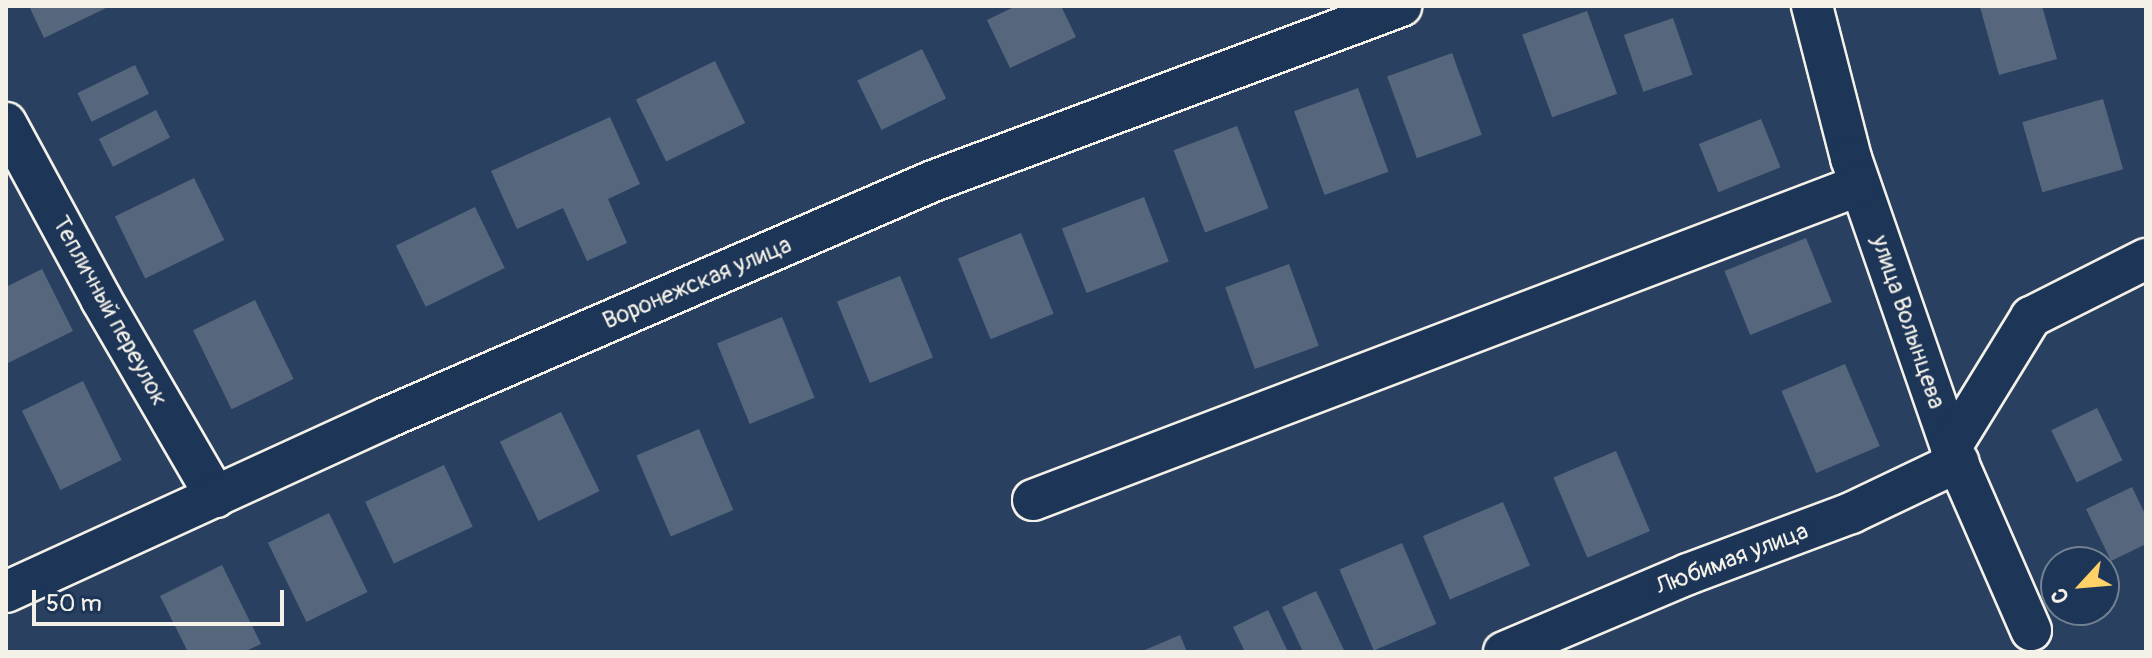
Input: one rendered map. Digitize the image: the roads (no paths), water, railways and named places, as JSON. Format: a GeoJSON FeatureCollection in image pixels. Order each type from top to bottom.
{"type":"FeatureCollection","features":[{"type":"Feature","properties":{"kind":"street","name":"Воронежская улица"},"geometry":{"type":"LineString","coordinates":[[6,592],[400,411],[933,181],[1401,6]]}},
{"type":"Feature","properties":{"kind":"street","name":"улица Волынцева"},"geometry":{"type":"LineString","coordinates":[[1812,6],[1860,185],[1954,455],[2031,630]]}},
{"type":"Feature","properties":{"kind":"street","name":"Тепличный переулок"},"geometry":{"type":"LineString","coordinates":[[6,123],[101,299],[216,497]]}},
{"type":"Feature","properties":{"kind":"street"},"geometry":{"type":"LineString","coordinates":[[1033,500],[1860,185]]}},
{"type":"Feature","properties":{"kind":"street"},"geometry":{"type":"LineString","coordinates":[[1954,455],[2031,317],[2146,259]]}},
{"type":"Feature","properties":{"kind":"street","name":"Любимая улица"},"geometry":{"type":"LineString","coordinates":[[1504,652],[1688,574],[1851,513],[1954,455]]}}]}
